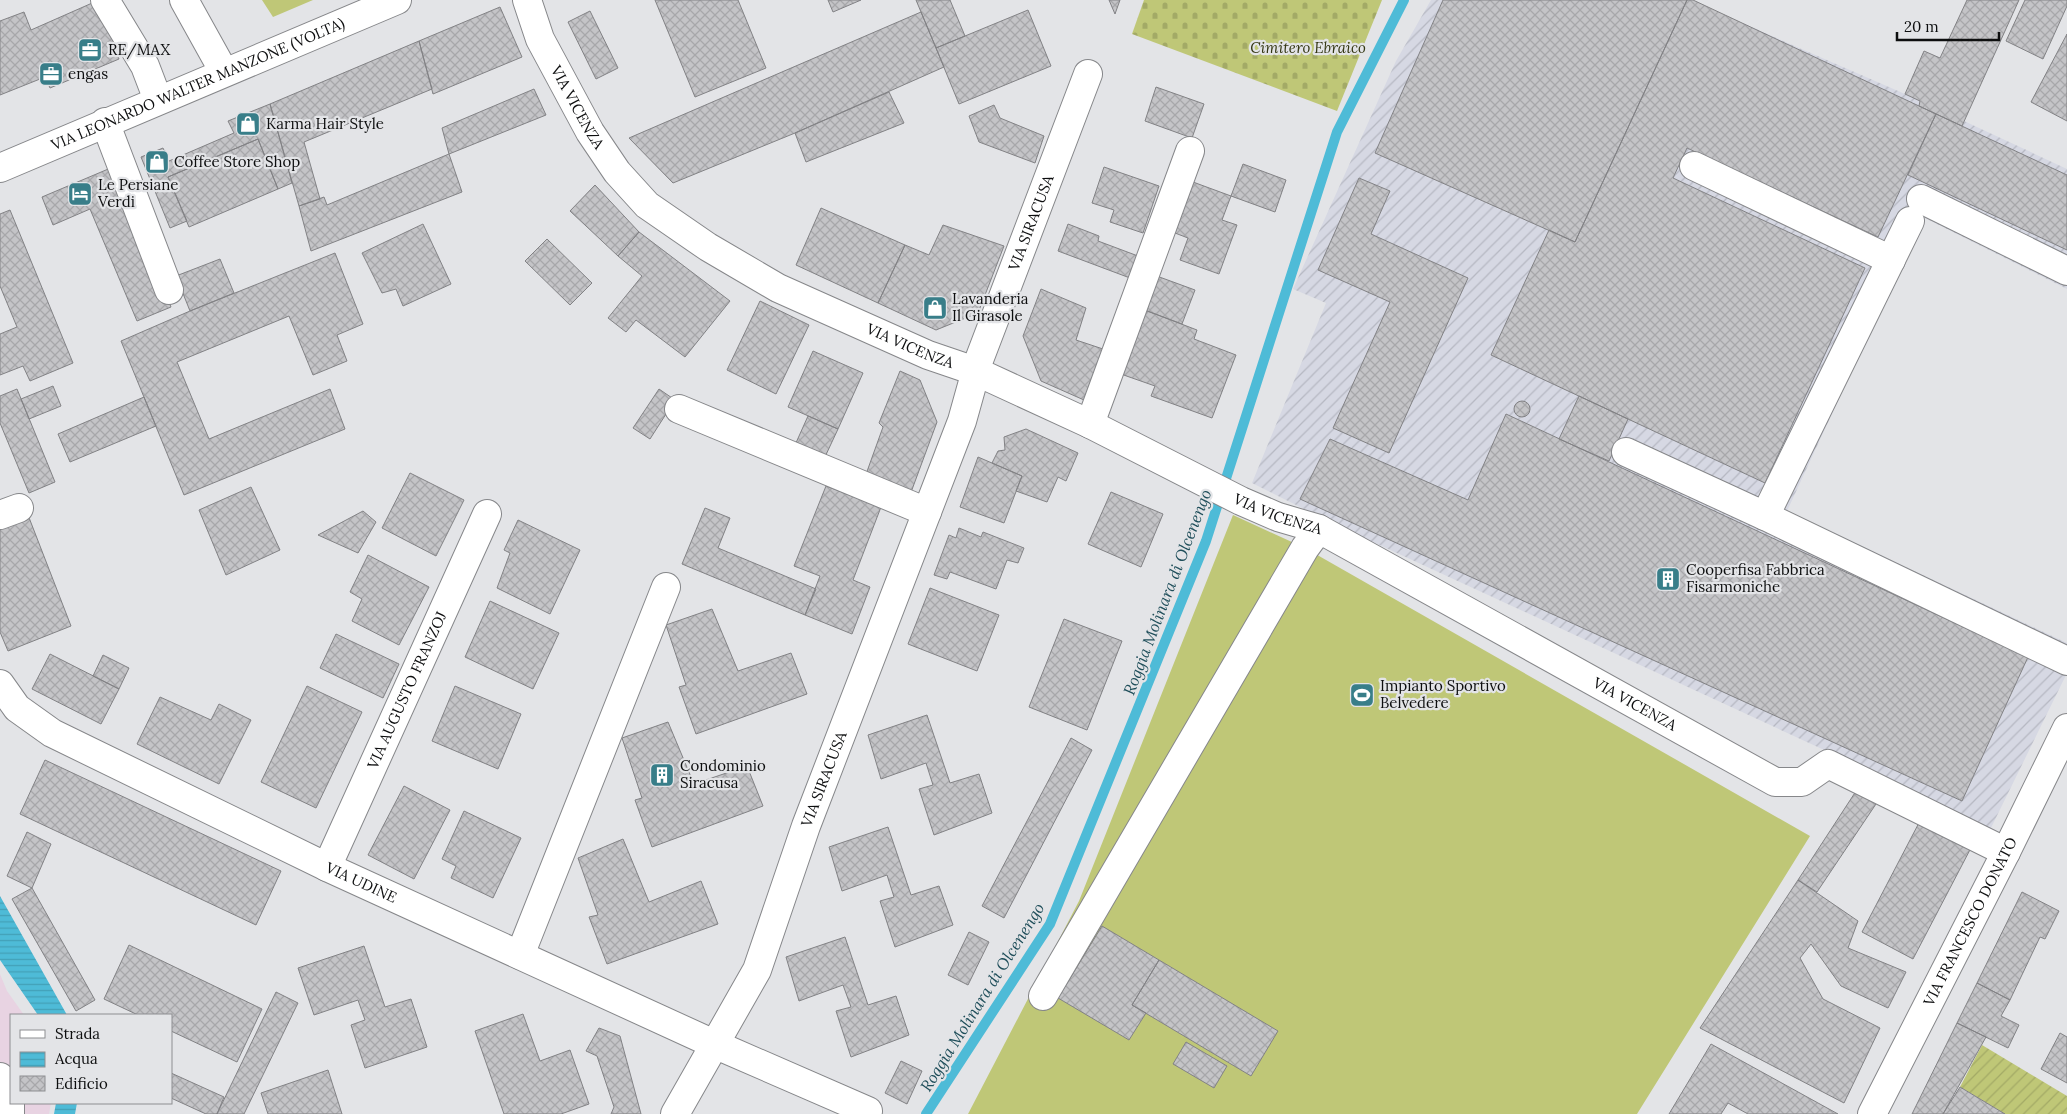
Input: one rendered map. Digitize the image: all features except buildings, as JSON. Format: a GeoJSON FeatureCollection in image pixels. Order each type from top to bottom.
{"type":"FeatureCollection","features":[{"type":"Feature","properties":{"kind":"street"},"geometry":{"type":"LineString","coordinates":[[105,0],[145,66],[158,100]]}},
{"type":"Feature","properties":{"kind":"street"},"geometry":{"type":"LineString","coordinates":[[184,0],[224,72]]}},
{"type":"Feature","properties":{"kind":"street","name":"VIA LEONARDO WALTER MANZONE (VOLTA)"},"geometry":{"type":"LineString","coordinates":[[0,168],[397,0]]}},
{"type":"Feature","properties":{"kind":"street","name":"VIA VICENZA"},"geometry":{"type":"LineString","coordinates":[[527,0],[540,39],[590,132],[617,172],[647,204],[708,247],[778,288],[928,355],[975,371],[1090,424],[1241,501],[1278,517],[1319,530],[1775,782],[1802,782],[1828,764],[2006,852]]}},
{"type":"Feature","properties":{"kind":"street","name":"VIA SIRACUSA"},"geometry":{"type":"LineString","coordinates":[[675,1114],[757,970],[806,826],[962,421],[975,371],[1088,74]]}},
{"type":"Feature","properties":{"kind":"street"},"geometry":{"type":"LineString","coordinates":[[105,122],[168,290]]}},
{"type":"Feature","properties":{"kind":"street"},"geometry":{"type":"LineString","coordinates":[[1090,424],[1190,151]]}},
{"type":"Feature","properties":{"kind":"street"},"geometry":{"type":"LineString","coordinates":[[1694,166],[1891,260]]}},
{"type":"Feature","properties":{"kind":"street"},"geometry":{"type":"LineString","coordinates":[[1765,516],[1915,210],[2067,271]]}},
{"type":"Feature","properties":{"kind":"street"},"geometry":{"type":"LineString","coordinates":[[679,408],[927,512]]}},
{"type":"Feature","properties":{"kind":"street"},"geometry":{"type":"LineString","coordinates":[[1626,452],[1765,516],[2067,661]]}},
{"type":"Feature","properties":{"kind":"street","name":"VIA AUGUSTO FRANZOJ"},"geometry":{"type":"LineString","coordinates":[[327,867],[487,514]]}},
{"type":"Feature","properties":{"kind":"street"},"geometry":{"type":"LineString","coordinates":[[1043,996],[1305,548],[1319,530]]}},
{"type":"Feature","properties":{"kind":"street"},"geometry":{"type":"LineString","coordinates":[[520,955],[666,587]]}},
{"type":"Feature","properties":{"kind":"street","name":"VIA UDINE"},"geometry":{"type":"LineString","coordinates":[[0,684],[17,708],[52,733],[327,867],[714,1044],[868,1111]]}},
{"type":"Feature","properties":{"kind":"street","name":"VIA FRANCESCO DONATO"},"geometry":{"type":"LineString","coordinates":[[1872,1114],[2067,728]]}},
{"type":"Feature","properties":{"kind":"street"},"geometry":{"type":"LineString","coordinates":[[0,1077],[10,1104],[10,1114]]}},
{"type":"Feature","properties":{"kind":"shaded area"},"geometry":{"type":"Polygon","coordinates":[[[1431,0],[1689,0],[1905,94],[1920,101],[1919,106],[1961,125],[1964,121],[2067,169],[2067,289],[1923,217],[1787,511],[2067,643],[2067,673],[1988,834],[1859,766],[1334,524],[1252,483],[1326,303],[1293,289],[1396,61],[1431,0]]]}},
{"type":"Feature","properties":{"kind":"shaded area"},"geometry":{"type":"Polygon","coordinates":[[[0,974],[7,991],[23,1014],[10,1014],[10,1104],[51,1104],[49,1114],[0,1114],[0,974]]]}},
{"type":"Feature","properties":{"kind":"green space"},"geometry":{"type":"Polygon","coordinates":[[[262,0],[313,0],[273,17],[262,0]]]}},
{"type":"Feature","properties":{"kind":"green space","name":"Cimitero Ebraico"},"geometry":{"type":"Polygon","coordinates":[[[1144,0],[1382,0],[1337,111],[1132,34],[1144,0]]]}},
{"type":"Feature","properties":{"kind":"green space","name":"Impianto Sportivo Belvedere"},"geometry":{"type":"Polygon","coordinates":[[[1233,515],[1305,548],[1810,836],[1637,1114],[968,1114],[1079,901],[1233,515]]]}},
{"type":"Feature","properties":{"kind":"green space"},"geometry":{"type":"Polygon","coordinates":[[[1982,1045],[2067,1096],[2067,1114],[2005,1114],[1960,1087],[1982,1045]]]}},
{"type":"Feature","properties":{"kind":"water"},"geometry":{"type":"Polygon","coordinates":[[[0,896],[66,1014],[37,1014],[0,960],[0,896]]]}},
{"type":"Feature","properties":{"kind":"water"},"geometry":{"type":"Polygon","coordinates":[[[56,1104],[77,1104],[75,1114],[54,1114],[56,1104]]]}},
{"type":"Feature","properties":{"kind":"waterway","name":"Roggia Molinara di Olcenengo"},"geometry":{"type":"LineString","coordinates":[[926,1114],[1050,924],[1206,541],[1337,132],[1404,0]]}},
{"type":"Feature","properties":{"kind":"place","name":"RE/MAX"},"geometry":{"type":"Point","coordinates":[90,50]}},
{"type":"Feature","properties":{"kind":"place","name":"engas"},"geometry":{"type":"Point","coordinates":[51,74]}},
{"type":"Feature","properties":{"kind":"place","name":"Karma Hair Style"},"geometry":{"type":"Point","coordinates":[248,124]}},
{"type":"Feature","properties":{"kind":"place","name":"Coffee Store Shop"},"geometry":{"type":"Point","coordinates":[157,162]}},
{"type":"Feature","properties":{"kind":"place","name":"Le Persiane Verdi"},"geometry":{"type":"Point","coordinates":[80,194]}},
{"type":"Feature","properties":{"kind":"place","name":"Lavanderia Il Girasole"},"geometry":{"type":"Point","coordinates":[935,308]}},
{"type":"Feature","properties":{"kind":"place","name":"Cooperfisa Fabbrica Fisarmoniche"},"geometry":{"type":"Point","coordinates":[1668,579]}},
{"type":"Feature","properties":{"kind":"place","name":"Impianto Sportivo Belvedere"},"geometry":{"type":"Point","coordinates":[1362,695]}},
{"type":"Feature","properties":{"kind":"place","name":"Condominio Siracusa"},"geometry":{"type":"Point","coordinates":[662,775]}}]}
